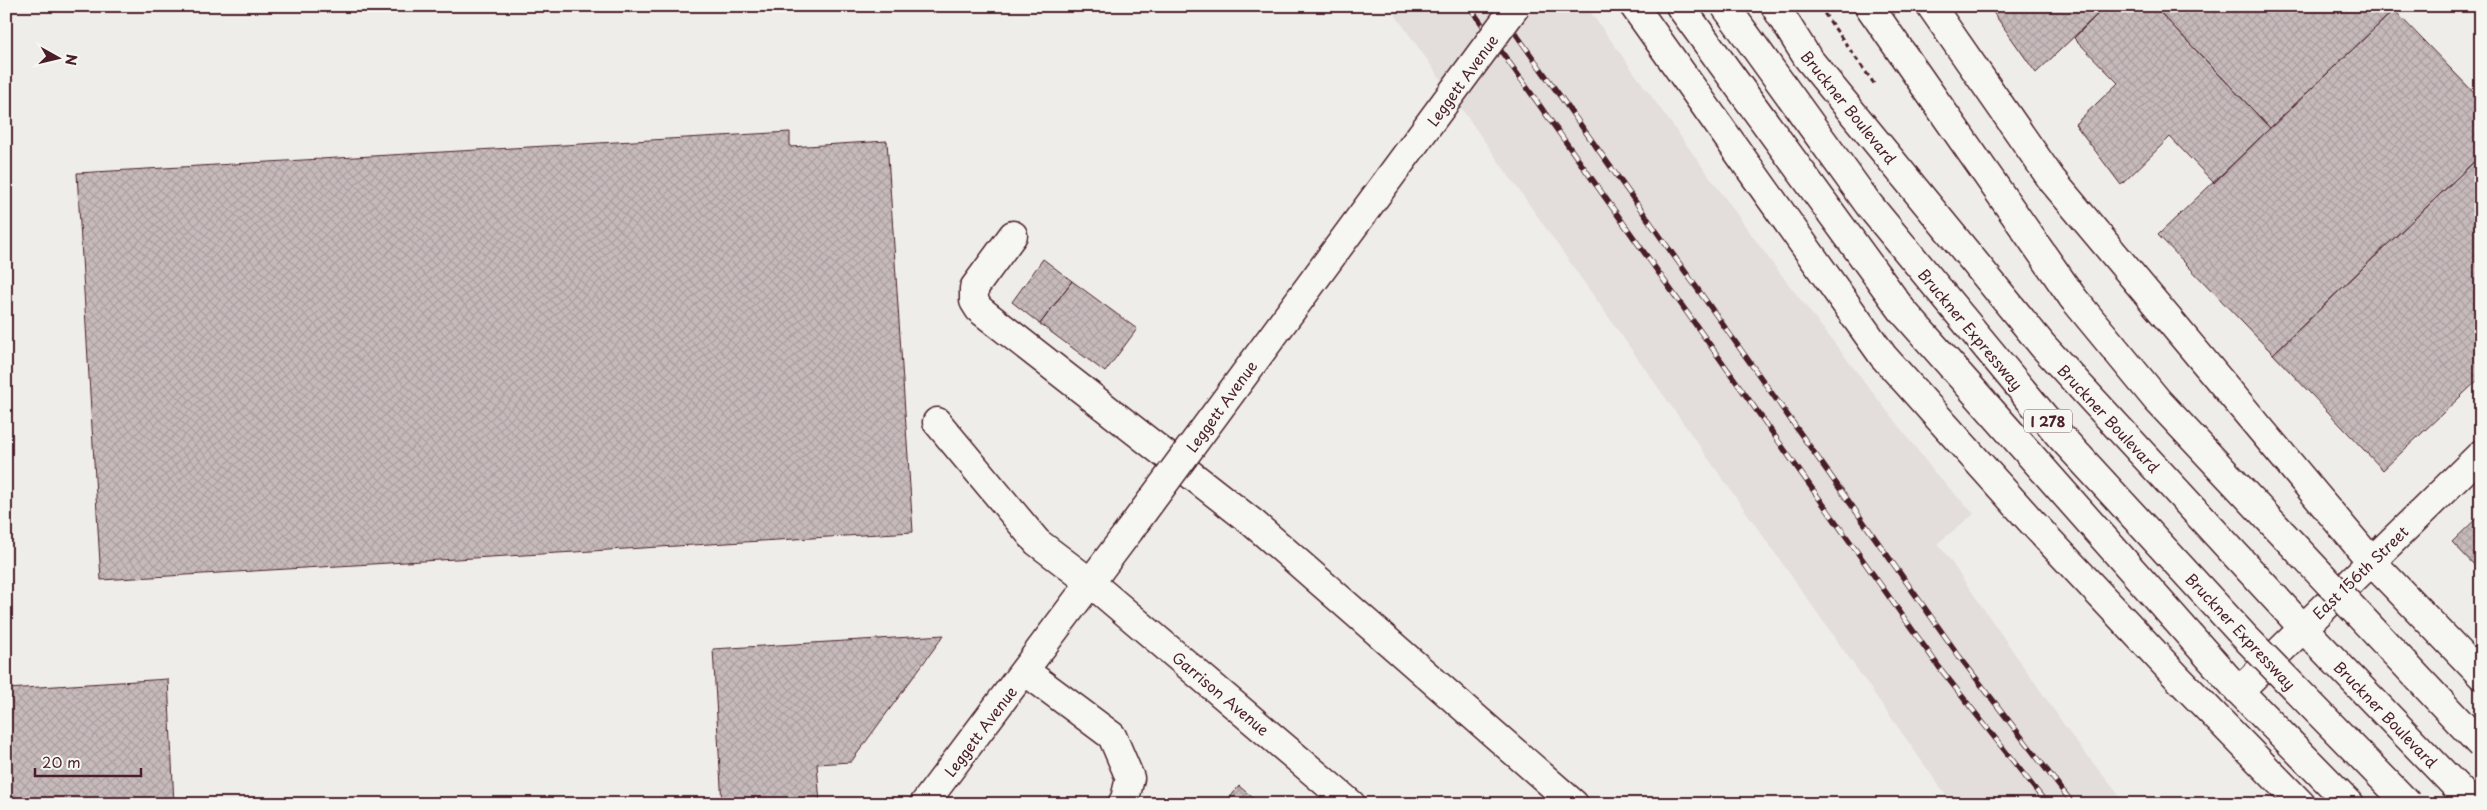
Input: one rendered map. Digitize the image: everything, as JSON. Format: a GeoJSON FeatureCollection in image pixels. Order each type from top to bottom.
{"type":"FeatureCollection","features":[{"type":"Feature","properties":{"kind":"main road","name":"Leggett Avenue"},"geometry":{"type":"LineString","coordinates":[[924,804],[1091,583],[1516,6]]}},
{"type":"Feature","properties":{"kind":"main road"},"geometry":{"type":"LineString","coordinates":[[1634,6],[1884,356],[2044,534],[2177,677],[2301,804]]}},
{"type":"Feature","properties":{"kind":"main road"},"geometry":{"type":"LineString","coordinates":[[1680,6],[1902,310],[2239,691],[2350,804]]}},
{"type":"Feature","properties":{"kind":"main road","name":"Bruckner Expressway"},"geometry":{"type":"LineString","coordinates":[[1726,6],[1869,205],[2060,436],[2243,635],[2408,804]]}},
{"type":"Feature","properties":{"kind":"main road","name":"Bruckner Boulevard"},"geometry":{"type":"LineString","coordinates":[[1775,6],[1808,58],[2043,346],[2302,628],[2473,804]]}},
{"type":"Feature","properties":{"kind":"main road"},"geometry":{"type":"LineString","coordinates":[[1869,6],[2073,298],[2157,400],[2481,745]]}},
{"type":"Feature","properties":{"kind":"main road"},"geometry":{"type":"LineString","coordinates":[[1931,6],[2052,180],[2371,561],[2481,675]]}},
{"type":"Feature","properties":{"kind":"main road"},"geometry":{"type":"LineString","coordinates":[[1013,235],[974,288],[974,301],[979,309],[1253,524],[1574,804]]}},
{"type":"Feature","properties":{"kind":"main road","name":"Garrison Avenue"},"geometry":{"type":"LineString","coordinates":[[937,422],[1037,542],[1091,583],[1351,804]]}},
{"type":"Feature","properties":{"kind":"main road","name":"East 156th Street"},"geometry":{"type":"LineString","coordinates":[[2239,691],[2481,454]]}},
{"type":"Feature","properties":{"kind":"main road"},"geometry":{"type":"LineString","coordinates":[[1025,671],[1112,736],[1130,778],[1122,804]]}},
{"type":"Feature","properties":{"kind":"shaded area"},"geometry":{"type":"Polygon","coordinates":[[[1389,6],[1586,6],[1773,264],[1936,474],[1974,514],[1938,543],[2074,739],[2126,804],[1952,804],[1389,6]]]}},
{"type":"Feature","properties":{"kind":"building"},"geometry":{"type":"Polygon","coordinates":[[[1992,6],[2106,6],[2036,73],[1990,8],[1992,6]]]}},
{"type":"Feature","properties":{"kind":"building"},"geometry":{"type":"Polygon","coordinates":[[[2106,6],[2154,6],[2270,128],[2214,183],[2170,137],[2121,185],[2075,124],[2118,83],[2074,38],[2106,6]]]}},
{"type":"Feature","properties":{"kind":"building"},"geometry":{"type":"Polygon","coordinates":[[[2154,6],[2391,6],[2394,10],[2270,128],[2154,6]]]}},
{"type":"Feature","properties":{"kind":"building"},"geometry":{"type":"Polygon","coordinates":[[[2394,10],[2481,100],[2481,155],[2273,354],[2158,235],[2394,10]]]}},
{"type":"Feature","properties":{"kind":"building"},"geometry":{"type":"Polygon","coordinates":[[[790,132],[790,147],[887,141],[913,532],[101,580],[77,173],[790,132]]]}},
{"type":"Feature","properties":{"kind":"building"},"geometry":{"type":"Polygon","coordinates":[[[2481,155],[2481,377],[2383,470],[2273,354],[2481,155]]]}},
{"type":"Feature","properties":{"kind":"building"},"geometry":{"type":"Polygon","coordinates":[[[1043,259],[1072,281],[1040,324],[1012,302],[1043,259]]]}},
{"type":"Feature","properties":{"kind":"building"},"geometry":{"type":"Polygon","coordinates":[[[1072,281],[1137,329],[1105,372],[1040,324],[1072,281]]]}},
{"type":"Feature","properties":{"kind":"building"},"geometry":{"type":"Polygon","coordinates":[[[2481,514],[2481,572],[2452,542],[2481,514]]]}},
{"type":"Feature","properties":{"kind":"building"},"geometry":{"type":"Polygon","coordinates":[[[944,635],[851,762],[817,764],[820,804],[722,804],[713,649],[944,635]]]}},
{"type":"Feature","properties":{"kind":"building"},"geometry":{"type":"Polygon","coordinates":[[[168,679],[174,804],[6,804],[7,689],[168,679]]]}},
{"type":"Feature","properties":{"kind":"building"},"geometry":{"type":"Polygon","coordinates":[[[1239,786],[1260,804],[1225,804],[1239,786]]]}},
{"type":"Feature","properties":{"kind":"railway"},"geometry":{"type":"LineString","coordinates":[[1469,6],[1939,667],[2047,804]]}},
{"type":"Feature","properties":{"kind":"railway"},"geometry":{"type":"LineString","coordinates":[[1496,6],[1959,656],[2073,804]]}}]}
